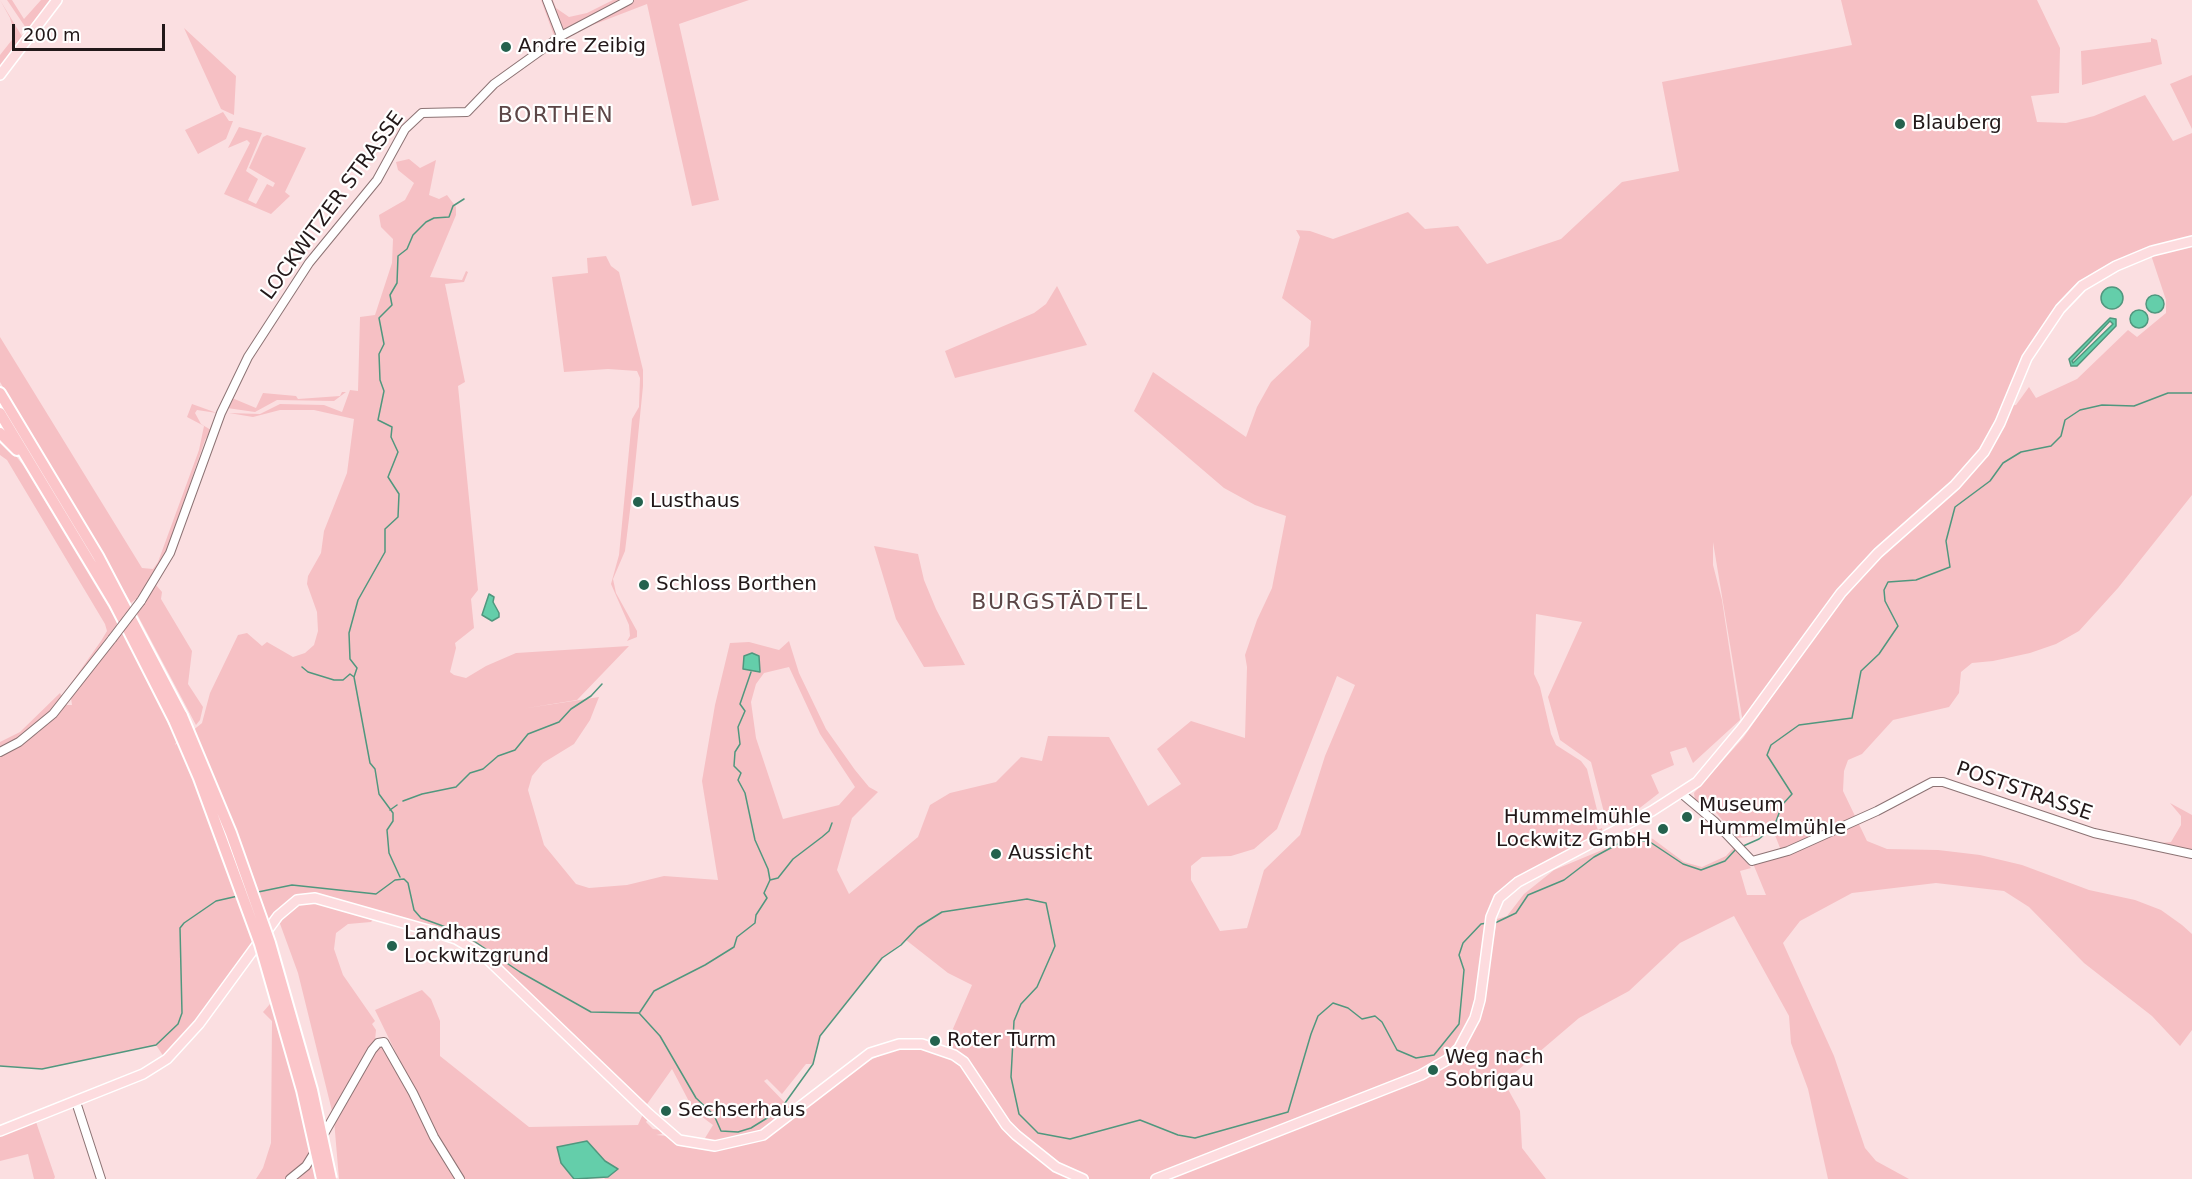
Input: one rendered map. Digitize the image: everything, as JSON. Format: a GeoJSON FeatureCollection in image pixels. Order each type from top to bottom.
{"type":"FeatureCollection","features":[{"type":"Feature","properties":{"kind":"highway"},"geometry":{"type":"LineString","coordinates":[[0,393],[98,556],[178,718],[231,833],[273,952],[312,1090],[331,1179]]}},
{"type":"Feature","properties":{"kind":"highway"},"geometry":{"type":"LineString","coordinates":[[0,413],[115,604],[178,718],[260,944],[299,1080],[322,1179]]}},
{"type":"Feature","properties":{"kind":"highway"},"geometry":{"type":"LineString","coordinates":[[0,433],[31,464]]}},
{"type":"Feature","properties":{"kind":"main road"},"geometry":{"type":"LineString","coordinates":[[0,75],[57,0]]}},
{"type":"Feature","properties":{"kind":"main road"},"geometry":{"type":"LineString","coordinates":[[1156,1179],[1421,1075],[1447,1060],[1459,1048],[1475,1018],[1480,1000],[1491,922],[1499,898],[1518,882],[1682,794],[1721,756],[1849,585],[1878,553],[1970,470],[1984,452],[2000,423],[2027,358],[2060,309],[2082,286],[2116,266],[2152,251],[2192,241]]}},
{"type":"Feature","properties":{"kind":"main road"},"geometry":{"type":"LineString","coordinates":[[0,1131],[143,1074],[167,1059],[199,1024],[278,916],[297,900],[315,898],[456,939],[483,955],[644,1110],[679,1140],[715,1146],[729,1145],[763,1135],[870,1053],[899,1044],[922,1044],[954,1054],[964,1062],[1006,1125],[1026,1145],[1056,1167],[1083,1179]]}},
{"type":"Feature","properties":{"kind":"street"},"geometry":{"type":"LineString","coordinates":[[547,0],[561,36],[629,0]]}},
{"type":"Feature","properties":{"kind":"street","name":"LOCKWITZER STRASSE"},"geometry":{"type":"LineString","coordinates":[[0,752],[18,742],[53,714],[141,601],[170,553],[214,430],[248,357],[302,272],[377,180],[405,129],[422,113],[467,112],[494,84],[561,36]]}},
{"type":"Feature","properties":{"kind":"street","name":"POSTSTRASSE"},"geometry":{"type":"LineString","coordinates":[[1682,794],[1713,820],[1752,861],[1788,851],[1877,811],[1932,782],[1943,782],[2094,833],[2192,854]]}},
{"type":"Feature","properties":{"kind":"street"},"geometry":{"type":"LineString","coordinates":[[290,1179],[312,1158],[372,1050],[378,1043],[384,1042],[390,1049],[438,1144],[460,1179]]}},
{"type":"Feature","properties":{"kind":"street"},"geometry":{"type":"LineString","coordinates":[[75,1102],[101,1179]]}},
{"type":"Feature","properties":{"kind":"shaded area"},"geometry":{"type":"Polygon","coordinates":[[[0,0],[23,38],[0,66],[0,55],[15,36],[10,18],[0,0]]]}},
{"type":"Feature","properties":{"kind":"shaded area"},"geometry":{"type":"Polygon","coordinates":[[[7,0],[12,0],[24,19],[41,0],[53,0],[28,31],[7,0]]]}},
{"type":"Feature","properties":{"kind":"shaded area"},"geometry":{"type":"Polygon","coordinates":[[[541,0],[553,0],[556,8],[569,17],[587,13],[613,0],[749,0],[679,24],[719,200],[692,206],[647,4],[590,26],[557,44],[541,0]]]}},
{"type":"Feature","properties":{"kind":"shaded area"},"geometry":{"type":"Polygon","coordinates":[[[1841,0],[2037,0],[2060,48],[2059,93],[2031,96],[2037,122],[2066,123],[2094,116],[2145,95],[2173,141],[2192,133],[2192,241],[2139,252],[2057,307],[2023,358],[2006,406],[2016,405],[2029,387],[2036,398],[2077,379],[2128,330],[2137,337],[2166,313],[2166,300],[2151,255],[2192,243],[2192,495],[2118,588],[2079,631],[2056,644],[2030,653],[1972,663],[1961,672],[1959,693],[1949,707],[1893,720],[1862,754],[1848,760],[1844,771],[1843,791],[1867,841],[1887,849],[1938,850],[1980,855],[2022,865],[2089,890],[2135,900],[2161,910],[2182,925],[2192,934],[2192,1030],[2180,1046],[2152,1016],[2084,963],[2029,907],[2004,891],[1936,883],[1852,893],[1800,921],[1783,943],[1834,1056],[1865,1148],[1876,1161],[1909,1179],[1828,1179],[1808,1089],[1791,1043],[1789,1016],[1734,916],[1680,943],[1629,991],[1579,1018],[1504,1082],[1520,1111],[1522,1148],[1546,1179],[604,1179],[617,1169],[605,1161],[587,1141],[561,1163],[574,1179],[463,1179],[437,1137],[375,1010],[422,990],[431,999],[440,1021],[440,1056],[529,1127],[638,1125],[643,1114],[648,1119],[646,1122],[653,1129],[661,1130],[662,1134],[656,1135],[668,1136],[690,1147],[730,1148],[765,1138],[863,1063],[894,1050],[921,1048],[942,1054],[972,985],[948,973],[906,940],[882,958],[820,1036],[813,1064],[806,1064],[782,1094],[767,1079],[764,1081],[793,1111],[777,1124],[742,1139],[702,1143],[713,1125],[694,1111],[672,1069],[645,1107],[506,973],[436,928],[318,896],[296,898],[195,1024],[164,1057],[156,1045],[42,1069],[0,1066],[0,757],[39,732],[66,705],[72,705],[71,698],[122,632],[170,722],[168,723],[177,740],[175,745],[202,723],[210,693],[238,635],[247,633],[262,646],[267,642],[293,657],[305,653],[314,645],[318,631],[317,612],[307,584],[308,576],[321,553],[324,531],[347,473],[354,419],[314,410],[280,410],[253,417],[229,413],[260,414],[280,404],[324,405],[342,412],[350,390],[358,391],[360,317],[375,315],[392,263],[393,239],[381,227],[379,215],[405,200],[414,183],[398,170],[396,162],[409,159],[420,168],[436,160],[429,195],[439,199],[447,195],[456,207],[456,215],[430,277],[462,280],[466,271],[468,272],[464,282],[445,284],[465,382],[458,386],[478,590],[471,599],[474,628],[455,643],[456,648],[450,672],[466,678],[516,653],[629,646],[577,700],[521,709],[599,697],[590,720],[574,744],[543,763],[532,776],[528,790],[544,845],[576,884],[589,888],[627,885],[664,876],[718,880],[702,781],[715,705],[730,643],[749,642],[779,650],[789,641],[799,673],[826,729],[869,787],[878,792],[852,818],[837,870],[849,894],[918,837],[930,805],[950,793],[996,782],[1021,757],[1042,761],[1048,736],[1109,737],[1148,806],[1181,784],[1157,749],[1191,721],[1245,738],[1247,667],[1245,655],[1257,620],[1272,588],[1286,516],[1255,505],[1224,488],[1134,411],[1153,372],[1246,437],[1257,407],[1271,382],[1309,346],[1311,321],[1282,298],[1300,237],[1296,230],[1310,231],[1333,239],[1408,212],[1425,229],[1458,226],[1487,264],[1561,239],[1622,182],[1679,171],[1662,82],[1852,45],[1841,0]],[[1713,542],[1713,565],[1722,600],[1740,720],[1693,763],[1686,747],[1670,752],[1674,765],[1651,775],[1659,793],[1623,821],[1612,825],[1607,824],[1591,762],[1560,740],[1548,697],[1582,622],[1536,614],[1534,674],[1540,687],[1551,734],[1556,745],[1581,761],[1587,769],[1598,814],[1593,817],[1598,830],[1602,828],[1603,834],[1512,881],[1497,894],[1478,997],[1461,1050],[1473,1032],[1481,1010],[1497,919],[1507,916],[1524,894],[1554,870],[1602,850],[1634,832],[1653,839],[1684,862],[1702,867],[1726,856],[1734,847],[1751,868],[1740,871],[1747,895],[1766,895],[1752,861],[1782,853],[1771,825],[1759,836],[1737,838],[1714,810],[1695,800],[1694,793],[1743,738],[1835,608],[1856,583],[1836,594],[1819,615],[1743,723],[1713,542]],[[789,667],[764,673],[756,684],[751,702],[756,738],[783,819],[839,805],[855,787],[820,734],[789,667]],[[1337,676],[1277,829],[1254,849],[1231,856],[1202,857],[1191,866],[1191,880],[1220,931],[1247,928],[1264,870],[1300,835],[1325,756],[1355,685],[1337,676]]]}},
{"type":"Feature","properties":{"kind":"shaded area"},"geometry":{"type":"Polygon","coordinates":[[[184,28],[236,76],[234,115],[221,109],[184,28]]]}},
{"type":"Feature","properties":{"kind":"shaded area"},"geometry":{"type":"Polygon","coordinates":[[[2151,38],[2157,40],[2162,64],[2082,85],[2081,51],[2151,42],[2151,38]]]}},
{"type":"Feature","properties":{"kind":"shaded area"},"geometry":{"type":"Polygon","coordinates":[[[2192,75],[2192,129],[2170,84],[2192,75]]]}},
{"type":"Feature","properties":{"kind":"shaded area"},"geometry":{"type":"Polygon","coordinates":[[[223,112],[229,121],[233,121],[226,139],[198,154],[185,130],[223,112]]]}},
{"type":"Feature","properties":{"kind":"shaded area"},"geometry":{"type":"Polygon","coordinates":[[[239,127],[262,133],[246,171],[258,179],[248,200],[256,204],[267,184],[273,187],[275,183],[249,168],[263,137],[267,135],[306,148],[285,192],[290,196],[271,214],[224,194],[250,143],[247,140],[228,148],[239,127]]]}},
{"type":"Feature","properties":{"kind":"shaded area"},"geometry":{"type":"Polygon","coordinates":[[[606,256],[611,266],[619,272],[643,370],[625,551],[613,579],[616,593],[637,631],[637,637],[627,641],[630,636],[629,625],[611,584],[619,555],[632,419],[639,407],[640,378],[637,371],[608,369],[564,372],[552,277],[588,273],[587,258],[606,256]]]}},
{"type":"Feature","properties":{"kind":"shaded area"},"geometry":{"type":"Polygon","coordinates":[[[1057,286],[1087,345],[955,378],[945,351],[1034,313],[1046,304],[1057,286]]]}},
{"type":"Feature","properties":{"kind":"shaded area"},"geometry":{"type":"Polygon","coordinates":[[[2112,287],[2120,290],[2123,298],[2120,306],[2112,309],[2104,306],[2101,298],[2104,290],[2112,287]]]}},
{"type":"Feature","properties":{"kind":"shaded area"},"geometry":{"type":"Polygon","coordinates":[[[2155,295],[2161,298],[2164,304],[2161,310],[2155,313],[2149,310],[2146,304],[2149,298],[2155,295]]]}},
{"type":"Feature","properties":{"kind":"shaded area"},"geometry":{"type":"Polygon","coordinates":[[[2139,310],[2145,313],[2148,319],[2145,325],[2139,328],[2133,325],[2130,319],[2133,313],[2139,310]]]}},
{"type":"Feature","properties":{"kind":"shaded area"},"geometry":{"type":"Polygon","coordinates":[[[2110,318],[2116,319],[2116,326],[2077,366],[2071,366],[2069,359],[2110,318]],[[2110,321],[2072,361],[2073,363],[2113,324],[2110,321]]]}},
{"type":"Feature","properties":{"kind":"shaded area"},"geometry":{"type":"Polygon","coordinates":[[[0,337],[142,568],[153,569],[158,562],[199,450],[204,426],[187,417],[192,404],[217,413],[197,410],[195,413],[201,424],[211,430],[205,440],[164,559],[141,595],[131,603],[0,382],[0,337]]]}},
{"type":"Feature","properties":{"kind":"shaded area"},"geometry":{"type":"Polygon","coordinates":[[[342,392],[346,392],[334,401],[277,400],[255,412],[227,408],[232,398],[256,408],[263,393],[296,396],[298,399],[340,396],[342,392]]]}},
{"type":"Feature","properties":{"kind":"shaded area"},"geometry":{"type":"Polygon","coordinates":[[[0,436],[23,465],[118,623],[69,690],[67,689],[107,631],[105,624],[7,460],[0,455],[0,436]]]}},
{"type":"Feature","properties":{"kind":"shaded area"},"geometry":{"type":"Polygon","coordinates":[[[874,546],[918,554],[924,580],[936,609],[965,665],[924,667],[896,619],[874,546]]]}},
{"type":"Feature","properties":{"kind":"shaded area"},"geometry":{"type":"Polygon","coordinates":[[[156,585],[162,592],[161,599],[192,651],[188,684],[203,707],[200,720],[196,725],[137,614],[156,585]]]}},
{"type":"Feature","properties":{"kind":"shaded area"},"geometry":{"type":"Polygon","coordinates":[[[489,594],[494,597],[493,602],[499,613],[499,617],[492,621],[482,615],[489,594]]]}},
{"type":"Feature","properties":{"kind":"shaded area"},"geometry":{"type":"Polygon","coordinates":[[[752,653],[759,656],[760,672],[743,669],[744,656],[752,653]]]}},
{"type":"Feature","properties":{"kind":"shaded area"},"geometry":{"type":"Polygon","coordinates":[[[60,693],[63,699],[53,712],[19,739],[0,750],[0,742],[20,732],[60,693]]]}},
{"type":"Feature","properties":{"kind":"shaded area"},"geometry":{"type":"Polygon","coordinates":[[[2170,803],[2192,815],[2192,854],[2151,844],[2171,842],[2181,825],[2181,816],[2170,803]]]}},
{"type":"Feature","properties":{"kind":"shaded area"},"geometry":{"type":"Polygon","coordinates":[[[314,901],[376,916],[371,922],[348,924],[336,933],[334,949],[343,975],[375,1021],[372,1024],[376,1030],[375,1041],[332,1111],[298,973],[279,921],[296,904],[314,901]]]}},
{"type":"Feature","properties":{"kind":"shaded area"},"geometry":{"type":"Polygon","coordinates":[[[277,996],[316,1156],[315,1179],[256,1179],[263,1168],[271,1143],[272,1021],[263,1012],[277,996]]]}},
{"type":"Feature","properties":{"kind":"shaded area"},"geometry":{"type":"Polygon","coordinates":[[[379,1046],[384,1046],[456,1179],[339,1179],[334,1120],[379,1046]]]}},
{"type":"Feature","properties":{"kind":"shaded area"},"geometry":{"type":"Polygon","coordinates":[[[35,1119],[54,1179],[34,1179],[28,1154],[0,1161],[0,1135],[35,1119]]]}},
{"type":"Feature","properties":{"kind":"shaded area"},"geometry":{"type":"Polygon","coordinates":[[[587,1141],[605,1161],[618,1169],[608,1177],[574,1179],[561,1163],[557,1147],[587,1141]]]}},
{"type":"Feature","properties":{"kind":"waterway"},"geometry":{"type":"LineString","coordinates":[[400,877],[389,853],[387,830],[393,821],[393,813],[379,794],[375,769],[370,763],[354,677],[357,668],[350,659],[349,633],[358,600],[385,552],[385,529],[398,517],[399,494],[388,477],[398,452],[391,437],[392,427],[378,420],[384,391],[380,380],[379,354],[384,344],[379,318],[392,305],[390,295],[397,283],[398,256],[407,249],[413,235],[426,222],[434,218],[449,217],[453,206],[464,199]]}},
{"type":"Feature","properties":{"kind":"waterway"},"geometry":{"type":"LineString","coordinates":[[1741,847],[1759,839],[1774,827],[1782,805],[1792,794],[1767,755],[1771,745],[1799,725],[1852,718],[1861,671],[1879,654],[1898,626],[1885,601],[1884,590],[1888,582],[1916,580],[1950,567],[1946,541],[1955,507],[1990,481],[2003,463],[2021,452],[2051,446],[2061,436],[2065,420],[2080,410],[2102,405],[2134,406],[2168,393],[2192,393]]}},
{"type":"Feature","properties":{"kind":"waterway"},"geometry":{"type":"LineString","coordinates":[[302,667],[308,672],[334,680],[343,680],[350,674],[354,677]]}},
{"type":"Feature","properties":{"kind":"waterway"},"geometry":{"type":"LineString","coordinates":[[640,1012],[654,991],[734,947],[737,937],[755,923],[756,915],[767,898],[764,893],[770,880],[768,869],[755,840],[745,793],[738,780],[741,773],[734,766],[735,752],[740,744],[738,727],[745,711],[740,704],[751,672]]}},
{"type":"Feature","properties":{"kind":"waterway"},"geometry":{"type":"LineString","coordinates":[[403,801],[422,794],[456,787],[470,773],[483,769],[498,756],[515,750],[528,734],[559,722],[602,684]]}},
{"type":"Feature","properties":{"kind":"waterway"},"geometry":{"type":"LineString","coordinates":[[390,810],[397,805]]}},
{"type":"Feature","properties":{"kind":"waterway"},"geometry":{"type":"LineString","coordinates":[[770,880],[778,878],[793,859],[829,831],[832,823]]}},
{"type":"Feature","properties":{"kind":"waterway"},"geometry":{"type":"LineString","coordinates":[[1495,923],[1516,913],[1528,895],[1564,880],[1594,857],[1618,844],[1636,840],[1650,842],[1683,864],[1701,870],[1725,861],[1737,848]]}},
{"type":"Feature","properties":{"kind":"waterway"},"geometry":{"type":"LineString","coordinates":[[258,892],[292,885],[376,894],[395,880],[404,879],[408,883],[414,910],[421,918],[462,933],[520,972],[591,1012],[639,1013],[660,1036],[696,1098],[714,1115],[721,1131],[738,1132],[751,1128],[780,1110],[813,1064],[820,1036],[882,958],[901,945],[918,927],[942,912],[1027,899],[1046,903],[1055,946],[1037,987],[1021,1004],[1014,1021],[1011,1077],[1019,1114],[1038,1133],[1070,1139],[1140,1120],[1178,1135],[1195,1138],[1288,1112],[1318,1016],[1333,1003],[1348,1008],[1362,1019],[1375,1016],[1382,1022],[1397,1050],[1416,1058],[1434,1055],[1459,1024],[1464,970],[1459,955],[1463,943],[1481,924],[1487,923]]}},
{"type":"Feature","properties":{"kind":"waterway"},"geometry":{"type":"LineString","coordinates":[[0,1066],[42,1069],[156,1045],[178,1024],[182,1013],[180,928],[216,901],[238,896]]}},
{"type":"Feature","properties":{"kind":"place","name":"Andre Zeibig"},"geometry":{"type":"Point","coordinates":[506,47]}},
{"type":"Feature","properties":{"kind":"place","name":"Blauberg"},"geometry":{"type":"Point","coordinates":[1900,124]}},
{"type":"Feature","properties":{"kind":"place","name":"Lusthaus"},"geometry":{"type":"Point","coordinates":[638,502]}},
{"type":"Feature","properties":{"kind":"place","name":"Schloss Borthen"},"geometry":{"type":"Point","coordinates":[644,585]}},
{"type":"Feature","properties":{"kind":"place","name":"Museum Hummelmühle"},"geometry":{"type":"Point","coordinates":[1687,817]}},
{"type":"Feature","properties":{"kind":"place","name":"Hummelmühle Lockwitz GmbH"},"geometry":{"type":"Point","coordinates":[1663,829]}},
{"type":"Feature","properties":{"kind":"place","name":"Aussicht"},"geometry":{"type":"Point","coordinates":[996,854]}},
{"type":"Feature","properties":{"kind":"place","name":"Landhaus Lockwitzgrund"},"geometry":{"type":"Point","coordinates":[392,946]}},
{"type":"Feature","properties":{"kind":"place","name":"Roter Turm"},"geometry":{"type":"Point","coordinates":[935,1041]}},
{"type":"Feature","properties":{"kind":"place","name":"Weg nach Sobrigau"},"geometry":{"type":"Point","coordinates":[1433,1070]}},
{"type":"Feature","properties":{"kind":"place","name":"Sechserhaus"},"geometry":{"type":"Point","coordinates":[666,1111]}},
{"type":"Feature","properties":{"kind":"district","name":"BORTHEN"},"geometry":{"type":"Point","coordinates":[556,116]}},
{"type":"Feature","properties":{"kind":"district","name":"BURGSTÄDTEL"},"geometry":{"type":"Point","coordinates":[1060,603]}}]}
